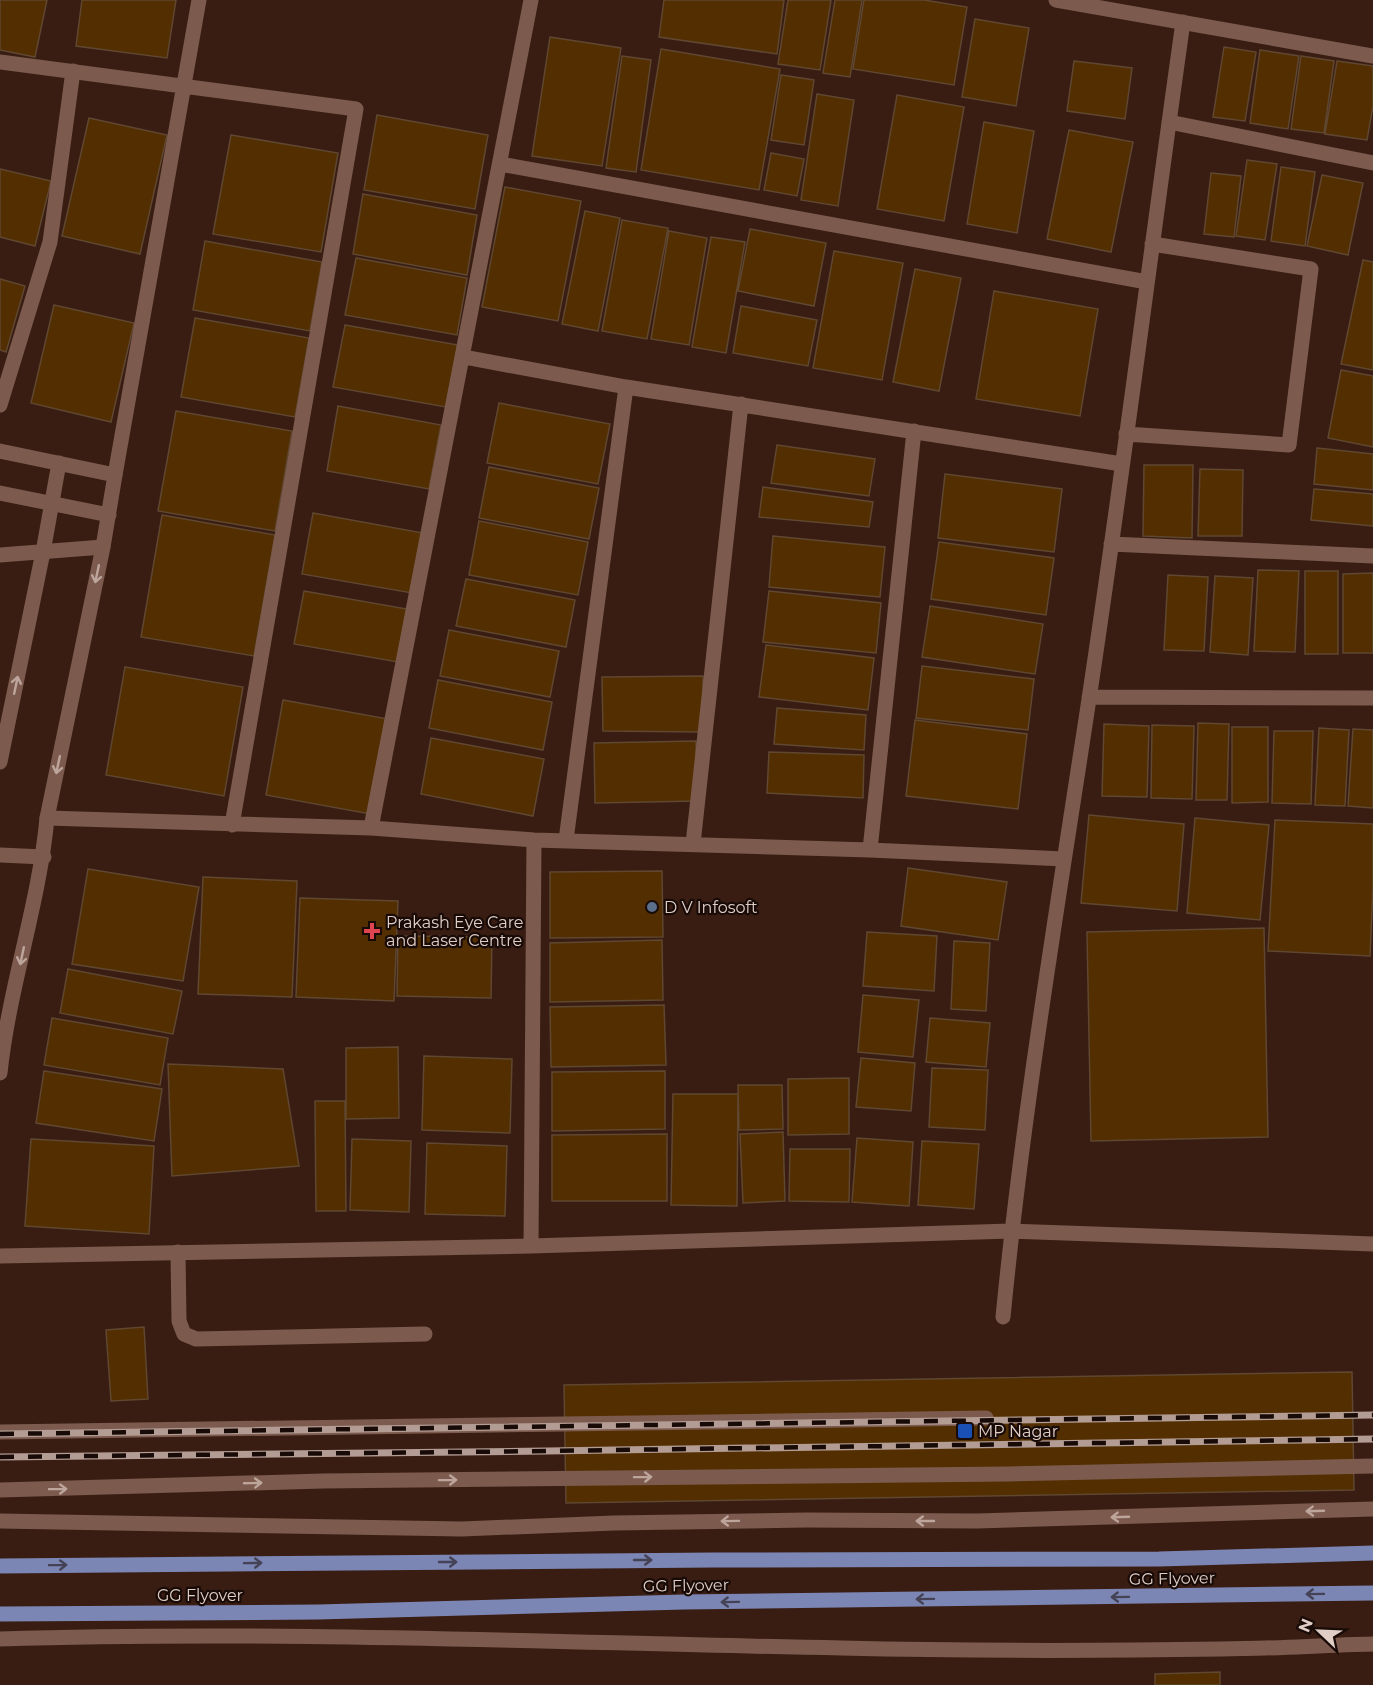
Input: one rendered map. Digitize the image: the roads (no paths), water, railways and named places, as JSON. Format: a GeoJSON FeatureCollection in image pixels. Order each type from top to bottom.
{"type":"FeatureCollection","features":[{"type":"Feature","properties":{"kind":"main road","name":"GG Flyover"},"geometry":{"type":"LineString","coordinates":[[0,1566],[1159,1559],[1373,1553]]}},
{"type":"Feature","properties":{"kind":"main road","name":"GG Flyover"},"geometry":{"type":"LineString","coordinates":[[0,1614],[318,1612],[684,1602],[1373,1593]]}},
{"type":"Feature","properties":{"kind":"street"},"geometry":{"type":"LineString","coordinates":[[0,1073],[2,1039],[44,857],[47,818],[109,515],[199,0]]}},
{"type":"Feature","properties":{"kind":"street"},"geometry":{"type":"LineString","coordinates":[[371,828],[464,357],[531,0]]}},
{"type":"Feature","properties":{"kind":"street"},"geometry":{"type":"LineString","coordinates":[[1056,0],[1373,56]]}},
{"type":"Feature","properties":{"kind":"street"},"geometry":{"type":"LineString","coordinates":[[1003,1317],[1011,1231],[1111,544],[1183,22]]}},
{"type":"Feature","properties":{"kind":"street"},"geometry":{"type":"LineString","coordinates":[[0,62],[356,109],[232,825]]}},
{"type":"Feature","properties":{"kind":"street"},"geometry":{"type":"LineString","coordinates":[[0,405],[50,242],[73,71]]}},
{"type":"Feature","properties":{"kind":"street"},"geometry":{"type":"LineString","coordinates":[[1169,122],[1373,163]]}},
{"type":"Feature","properties":{"kind":"street"},"geometry":{"type":"LineString","coordinates":[[500,164],[1147,282]]}},
{"type":"Feature","properties":{"kind":"street"},"geometry":{"type":"LineString","coordinates":[[1126,434],[1288,445],[1311,269],[1152,244]]}},
{"type":"Feature","properties":{"kind":"street"},"geometry":{"type":"LineString","coordinates":[[464,357],[626,387],[1122,464]]}},
{"type":"Feature","properties":{"kind":"street"},"geometry":{"type":"LineString","coordinates":[[566,840],[626,387]]}},
{"type":"Feature","properties":{"kind":"street"},"geometry":{"type":"LineString","coordinates":[[693,844],[741,404]]}},
{"type":"Feature","properties":{"kind":"street"},"geometry":{"type":"LineString","coordinates":[[870,850],[915,431]]}},
{"type":"Feature","properties":{"kind":"street"},"geometry":{"type":"LineString","coordinates":[[0,451],[115,475]]}},
{"type":"Feature","properties":{"kind":"street"},"geometry":{"type":"LineString","coordinates":[[0,762],[59,463]]}},
{"type":"Feature","properties":{"kind":"street"},"geometry":{"type":"LineString","coordinates":[[0,493],[109,515]]}},
{"type":"Feature","properties":{"kind":"street"},"geometry":{"type":"LineString","coordinates":[[1111,544],[1373,556]]}},
{"type":"Feature","properties":{"kind":"street"},"geometry":{"type":"LineString","coordinates":[[0,555],[103,547]]}},
{"type":"Feature","properties":{"kind":"street"},"geometry":{"type":"LineString","coordinates":[[1089,697],[1373,698]]}},
{"type":"Feature","properties":{"kind":"street"},"geometry":{"type":"LineString","coordinates":[[47,818],[371,828],[534,840],[870,850],[1064,859]]}},
{"type":"Feature","properties":{"kind":"street"},"geometry":{"type":"LineString","coordinates":[[531,1246],[534,840]]}},
{"type":"Feature","properties":{"kind":"street"},"geometry":{"type":"LineString","coordinates":[[0,855],[44,857]]}},
{"type":"Feature","properties":{"kind":"street"},"geometry":{"type":"LineString","coordinates":[[0,1256],[531,1246],[1011,1231],[1373,1244]]}},
{"type":"Feature","properties":{"kind":"street"},"geometry":{"type":"LineString","coordinates":[[178,1252],[179,1321],[184,1334],[196,1339],[425,1334]]}},
{"type":"Feature","properties":{"kind":"street"},"geometry":{"type":"LineString","coordinates":[[0,1432],[986,1418]]}},
{"type":"Feature","properties":{"kind":"street"},"geometry":{"type":"LineString","coordinates":[[0,1490],[323,1481],[1021,1474],[1373,1466]]}},
{"type":"Feature","properties":{"kind":"street"},"geometry":{"type":"LineString","coordinates":[[0,1521],[462,1529],[614,1523],[796,1520],[978,1521],[1373,1509]]}},
{"type":"Feature","properties":{"kind":"street"},"geometry":{"type":"LineString","coordinates":[[0,1639],[125,1635],[1084,1651],[1373,1644]]}},
{"type":"Feature","properties":{"kind":"railway"},"geometry":{"type":"LineString","coordinates":[[0,1434],[1373,1415]]}},
{"type":"Feature","properties":{"kind":"railway"},"geometry":{"type":"LineString","coordinates":[[0,1457],[1373,1439]]}},
{"type":"Feature","properties":{"kind":"place","name":"D V Infosoft"},"geometry":{"type":"Point","coordinates":[652,907]}},
{"type":"Feature","properties":{"kind":"place","name":"Prakash Eye Care and Laser Centre"},"geometry":{"type":"Point","coordinates":[372,931]}},
{"type":"Feature","properties":{"kind":"place","name":"MP Nagar"},"geometry":{"type":"Point","coordinates":[965,1431]}}]}
